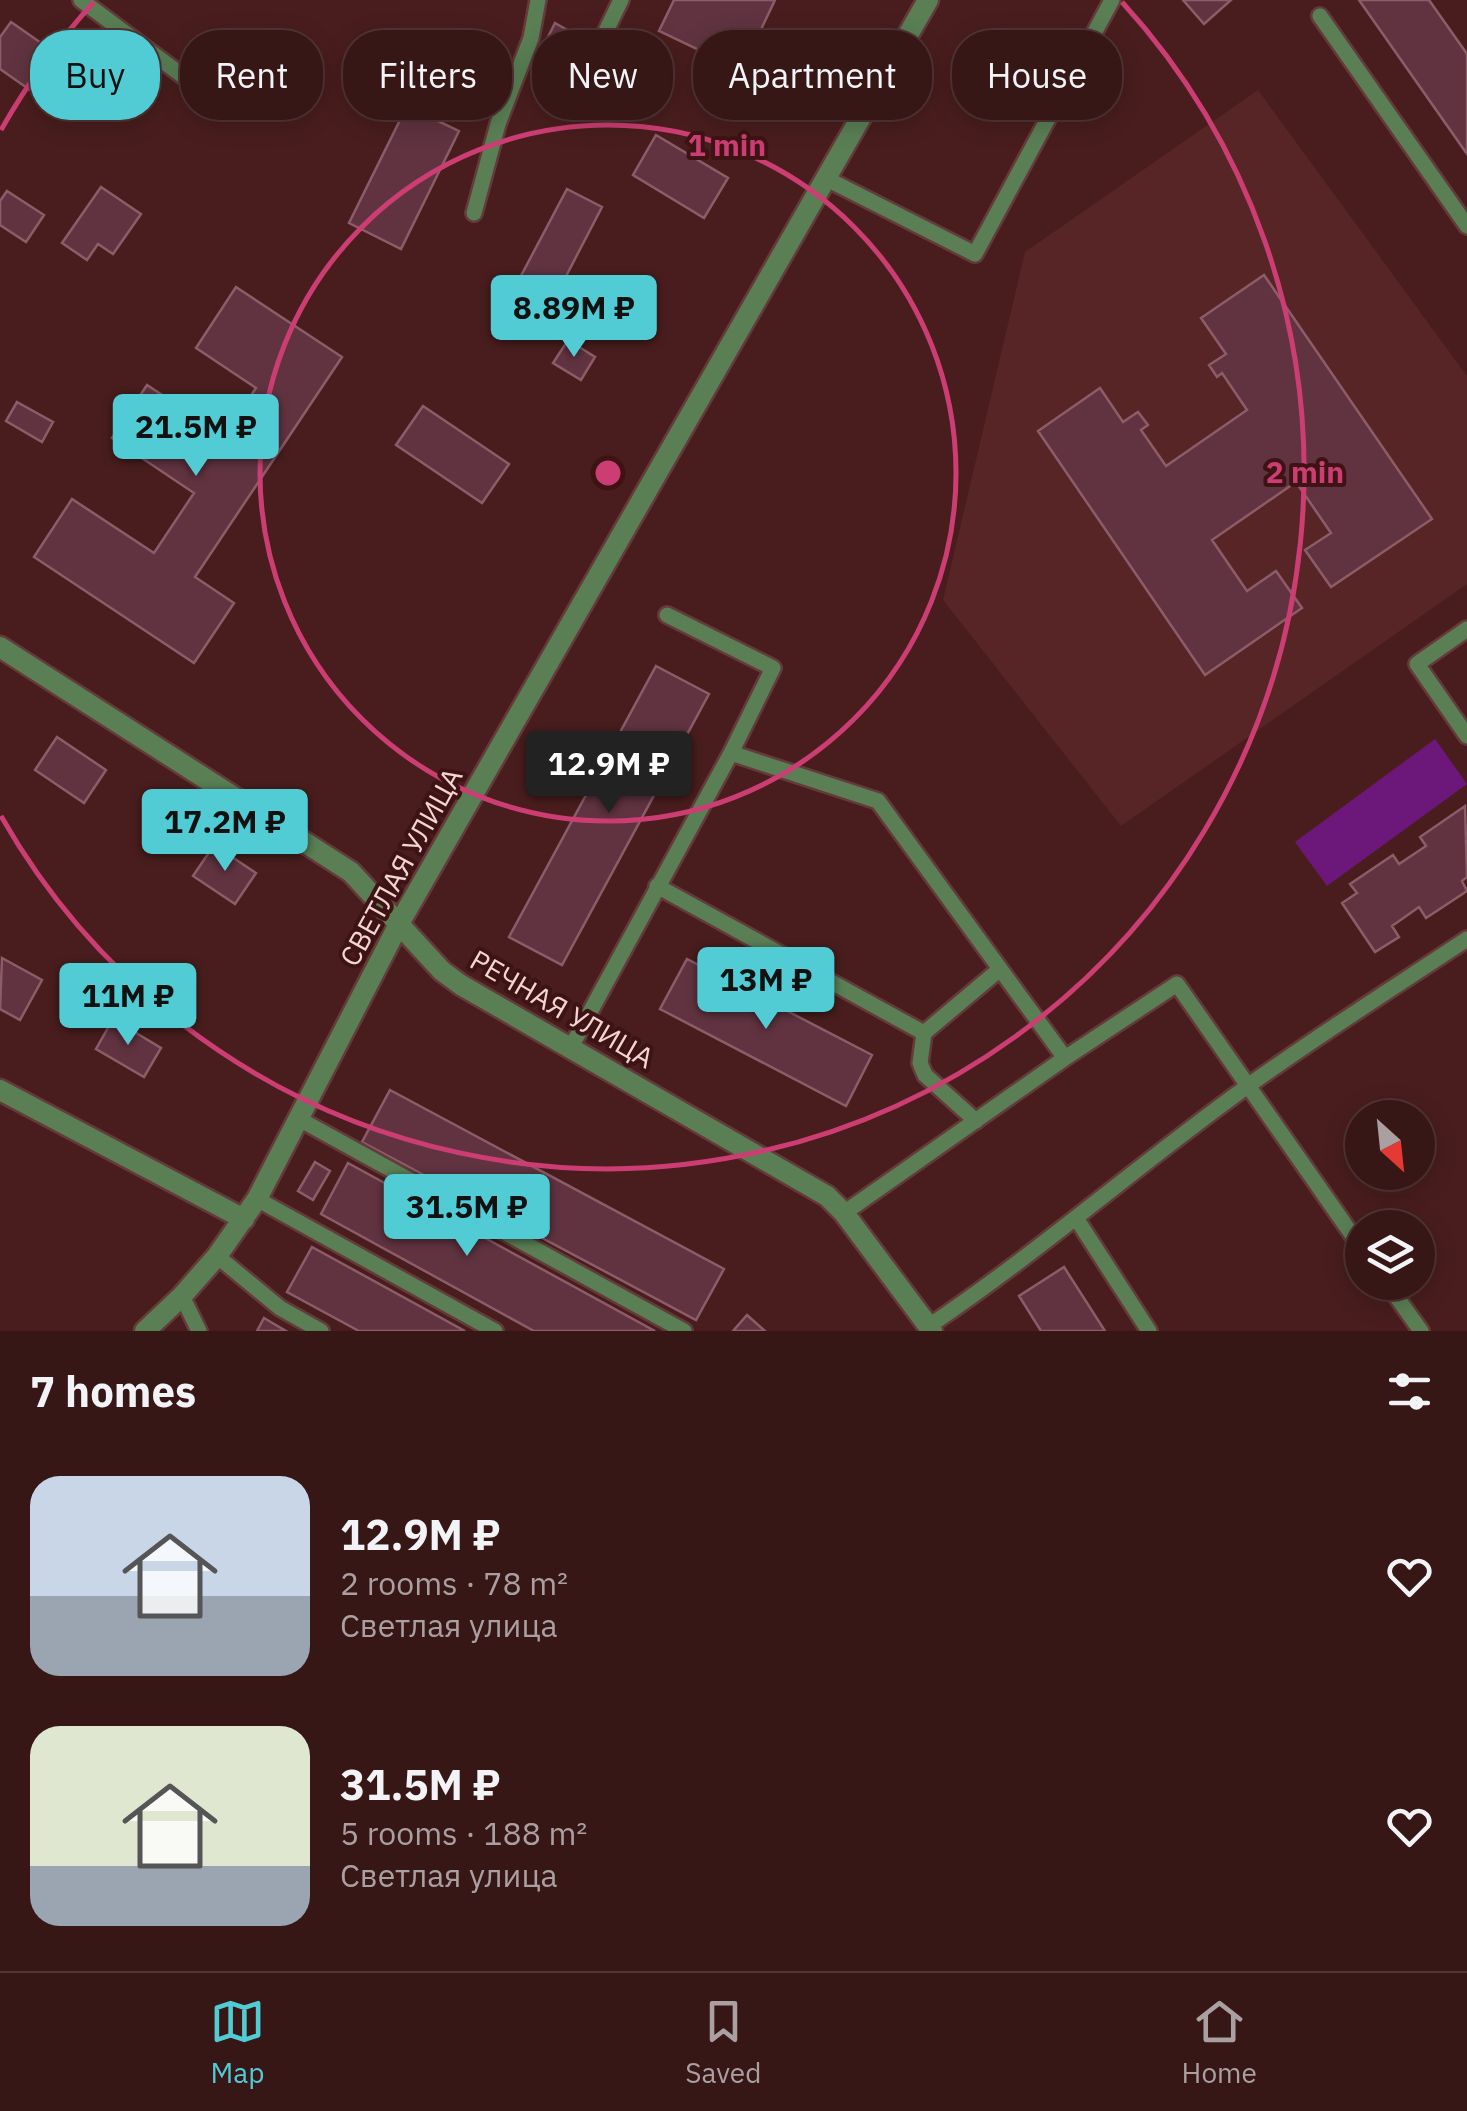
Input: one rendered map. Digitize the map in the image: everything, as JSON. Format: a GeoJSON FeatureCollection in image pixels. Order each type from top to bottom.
{"type":"FeatureCollection","features":[{"type":"Feature","properties":{"kind":"street","name":"СВЕТЛАЯ УЛИЦА"},"geometry":{"type":"LineString","coordinates":[[144,1331],[218,1256],[257,1200],[400,922],[928,0]]}},
{"type":"Feature","properties":{"kind":"street","name":"РЕЧНАЯ УЛИЦА"},"geometry":{"type":"LineString","coordinates":[[0,648],[350,872],[442,970],[461,985],[804,1180],[844,1213],[930,1329]]}},
{"type":"Feature","properties":{"kind":"street"},"geometry":{"type":"LineString","coordinates":[[0,1090],[244,1220]]}},
{"type":"Feature","properties":{"kind":"lane"},"geometry":{"type":"LineString","coordinates":[[81,0],[180,74]]}},
{"type":"Feature","properties":{"kind":"lane"},"geometry":{"type":"LineString","coordinates":[[474,213],[498,124],[530,38],[538,0]]}},
{"type":"Feature","properties":{"kind":"lane"},"geometry":{"type":"LineString","coordinates":[[606,30],[621,0]]}},
{"type":"Feature","properties":{"kind":"lane"},"geometry":{"type":"LineString","coordinates":[[827,179],[975,254],[1112,0]]}},
{"type":"Feature","properties":{"kind":"lane"},"geometry":{"type":"LineString","coordinates":[[1320,16],[1467,226]]}},
{"type":"Feature","properties":{"kind":"lane"},"geometry":{"type":"LineString","coordinates":[[570,1047],[773,668],[667,615]]}},
{"type":"Feature","properties":{"kind":"lane"},"geometry":{"type":"LineString","coordinates":[[1467,629],[1418,664],[1467,736]]}},
{"type":"Feature","properties":{"kind":"lane"},"geometry":{"type":"LineString","coordinates":[[730,753],[878,801],[1064,1058]]}},
{"type":"Feature","properties":{"kind":"lane"},"geometry":{"type":"LineString","coordinates":[[657,886],[924,1033]]}},
{"type":"Feature","properties":{"kind":"lane"},"geometry":{"type":"LineString","coordinates":[[930,1329],[1350,1007],[1467,939]]}},
{"type":"Feature","properties":{"kind":"lane"},"geometry":{"type":"LineString","coordinates":[[976,1121],[925,1075],[920,1062],[924,1033],[1000,969]]}},
{"type":"Feature","properties":{"kind":"lane"},"geometry":{"type":"LineString","coordinates":[[844,1213],[1064,1058],[1177,984],[1345,1225]]}},
{"type":"Feature","properties":{"kind":"lane"},"geometry":{"type":"LineString","coordinates":[[298,1119],[684,1331]]}},
{"type":"Feature","properties":{"kind":"lane"},"geometry":{"type":"LineString","coordinates":[[257,1200],[494,1331]]}},
{"type":"Feature","properties":{"kind":"lane"},"geometry":{"type":"LineString","coordinates":[[1076,1218],[1149,1331]]}},
{"type":"Feature","properties":{"kind":"lane"},"geometry":{"type":"LineString","coordinates":[[218,1256],[280,1308],[320,1331]]}},
{"type":"Feature","properties":{"kind":"lane"},"geometry":{"type":"LineString","coordinates":[[182,1296],[199,1331]]}},
{"type":"Feature","properties":{"kind":"lane"},"geometry":{"type":"LineString","coordinates":[[1398,1300],[1420,1331]]}},
{"type":"Feature","properties":{"kind":"shaded area"},"geometry":{"type":"Polygon","coordinates":[[[1258,90],[1467,376],[1467,584],[1121,826],[943,600],[1025,252],[1258,90]]]}},
{"type":"Feature","properties":{"kind":"shaded area"},"geometry":{"type":"Polygon","coordinates":[[[1435,739],[1467,784],[1327,886],[1295,842],[1435,739]]]}},
{"type":"Feature","properties":{"kind":"building"},"geometry":{"type":"Polygon","coordinates":[[[674,0],[775,0],[761,30],[693,30],[693,47],[673,38],[673,30],[659,30],[674,0]]]}},
{"type":"Feature","properties":{"kind":"building"},"geometry":{"type":"Polygon","coordinates":[[[1183,0],[1231,0],[1204,24],[1183,0]]]}},
{"type":"Feature","properties":{"kind":"building"},"geometry":{"type":"Polygon","coordinates":[[[1359,0],[1429,0],[1467,54],[1467,154],[1359,0]]]}},
{"type":"Feature","properties":{"kind":"building"},"geometry":{"type":"Polygon","coordinates":[[[11,22],[30,35],[30,90],[0,69],[0,37],[11,22]]]}},
{"type":"Feature","properties":{"kind":"building"},"geometry":{"type":"Polygon","coordinates":[[[400,120],[436,120],[459,131],[401,249],[349,223],[400,120]]]}},
{"type":"Feature","properties":{"kind":"building"},"geometry":{"type":"Polygon","coordinates":[[[656,135],[728,178],[704,218],[633,175],[656,135]]]}},
{"type":"Feature","properties":{"kind":"building"},"geometry":{"type":"Polygon","coordinates":[[[101,187],[141,214],[113,254],[98,244],[87,260],[62,243],[101,187]]]}},
{"type":"Feature","properties":{"kind":"building"},"geometry":{"type":"Polygon","coordinates":[[[567,189],[602,207],[550,307],[514,289],[567,189]]]}},
{"type":"Feature","properties":{"kind":"building"},"geometry":{"type":"Polygon","coordinates":[[[7,191],[44,215],[26,242],[0,225],[0,201],[7,191]]]}},
{"type":"Feature","properties":{"kind":"building"},"geometry":{"type":"Polygon","coordinates":[[[1264,275],[1432,519],[1331,587],[1305,550],[1331,533],[1296,482],[1212,540],[1247,591],[1276,571],[1302,608],[1205,675],[1038,431],[1100,388],[1123,422],[1138,412],[1148,425],[1141,430],[1166,466],[1247,410],[1222,373],[1217,377],[1209,365],[1226,354],[1201,318],[1264,275]]]}},
{"type":"Feature","properties":{"kind":"building"},"geometry":{"type":"Polygon","coordinates":[[[236,287],[342,357],[195,577],[234,603],[194,663],[34,557],[72,499],[154,553],[194,493],[112,438],[147,385],[224,436],[256,388],[196,348],[236,287]]]}},
{"type":"Feature","properties":{"kind":"building"},"geometry":{"type":"Polygon","coordinates":[[[568,340],[595,357],[581,380],[553,363],[568,340]]]}},
{"type":"Feature","properties":{"kind":"building"},"geometry":{"type":"Polygon","coordinates":[[[17,402],[53,422],[42,442],[6,421],[17,402]]]}},
{"type":"Feature","properties":{"kind":"building"},"geometry":{"type":"Polygon","coordinates":[[[423,406],[509,464],[482,503],[396,445],[423,406]]]}},
{"type":"Feature","properties":{"kind":"building"},"geometry":{"type":"Polygon","coordinates":[[[656,666],[709,694],[562,965],[509,937],[656,666]]]}},
{"type":"Feature","properties":{"kind":"building"},"geometry":{"type":"Polygon","coordinates":[[[57,737],[106,770],[84,803],[35,770],[57,737]]]}},
{"type":"Feature","properties":{"kind":"building"},"geometry":{"type":"Polygon","coordinates":[[[1465,806],[1467,877],[1462,881],[1467,891],[1426,918],[1419,907],[1392,926],[1399,937],[1375,952],[1342,903],[1357,893],[1350,884],[1393,855],[1399,864],[1426,846],[1420,837],[1465,806]]]}},
{"type":"Feature","properties":{"kind":"building"},"geometry":{"type":"Polygon","coordinates":[[[214,845],[256,873],[235,904],[193,876],[214,845]]]}},
{"type":"Feature","properties":{"kind":"building"},"geometry":{"type":"Polygon","coordinates":[[[2,958],[42,980],[20,1020],[0,1009],[2,958]]]}},
{"type":"Feature","properties":{"kind":"building"},"geometry":{"type":"Polygon","coordinates":[[[687,959],[872,1055],[846,1106],[660,1009],[687,959]]]}},
{"type":"Feature","properties":{"kind":"building"},"geometry":{"type":"Polygon","coordinates":[[[113,1019],[161,1048],[144,1077],[96,1049],[113,1019]]]}},
{"type":"Feature","properties":{"kind":"building"},"geometry":{"type":"Polygon","coordinates":[[[390,1090],[724,1269],[696,1320],[362,1142],[390,1090]]]}},
{"type":"Feature","properties":{"kind":"building"},"geometry":{"type":"Polygon","coordinates":[[[315,1162],[330,1171],[313,1200],[298,1191],[315,1162]]]}},
{"type":"Feature","properties":{"kind":"building"},"geometry":{"type":"Polygon","coordinates":[[[348,1163],[655,1331],[534,1331],[321,1214],[348,1163]]]}},
{"type":"Feature","properties":{"kind":"building"},"geometry":{"type":"Polygon","coordinates":[[[312,1247],[465,1331],[359,1331],[287,1292],[312,1247]]]}},
{"type":"Feature","properties":{"kind":"building"},"geometry":{"type":"Polygon","coordinates":[[[1064,1267],[1105,1331],[1041,1331],[1019,1296],[1064,1267]]]}},
{"type":"Feature","properties":{"kind":"building"},"geometry":{"type":"Polygon","coordinates":[[[747,1315],[765,1331],[733,1331],[747,1315]]]}},
{"type":"Feature","properties":{"kind":"building"},"geometry":{"type":"Polygon","coordinates":[[[264,1318],[286,1331],[257,1331],[264,1318]]]}}]}
